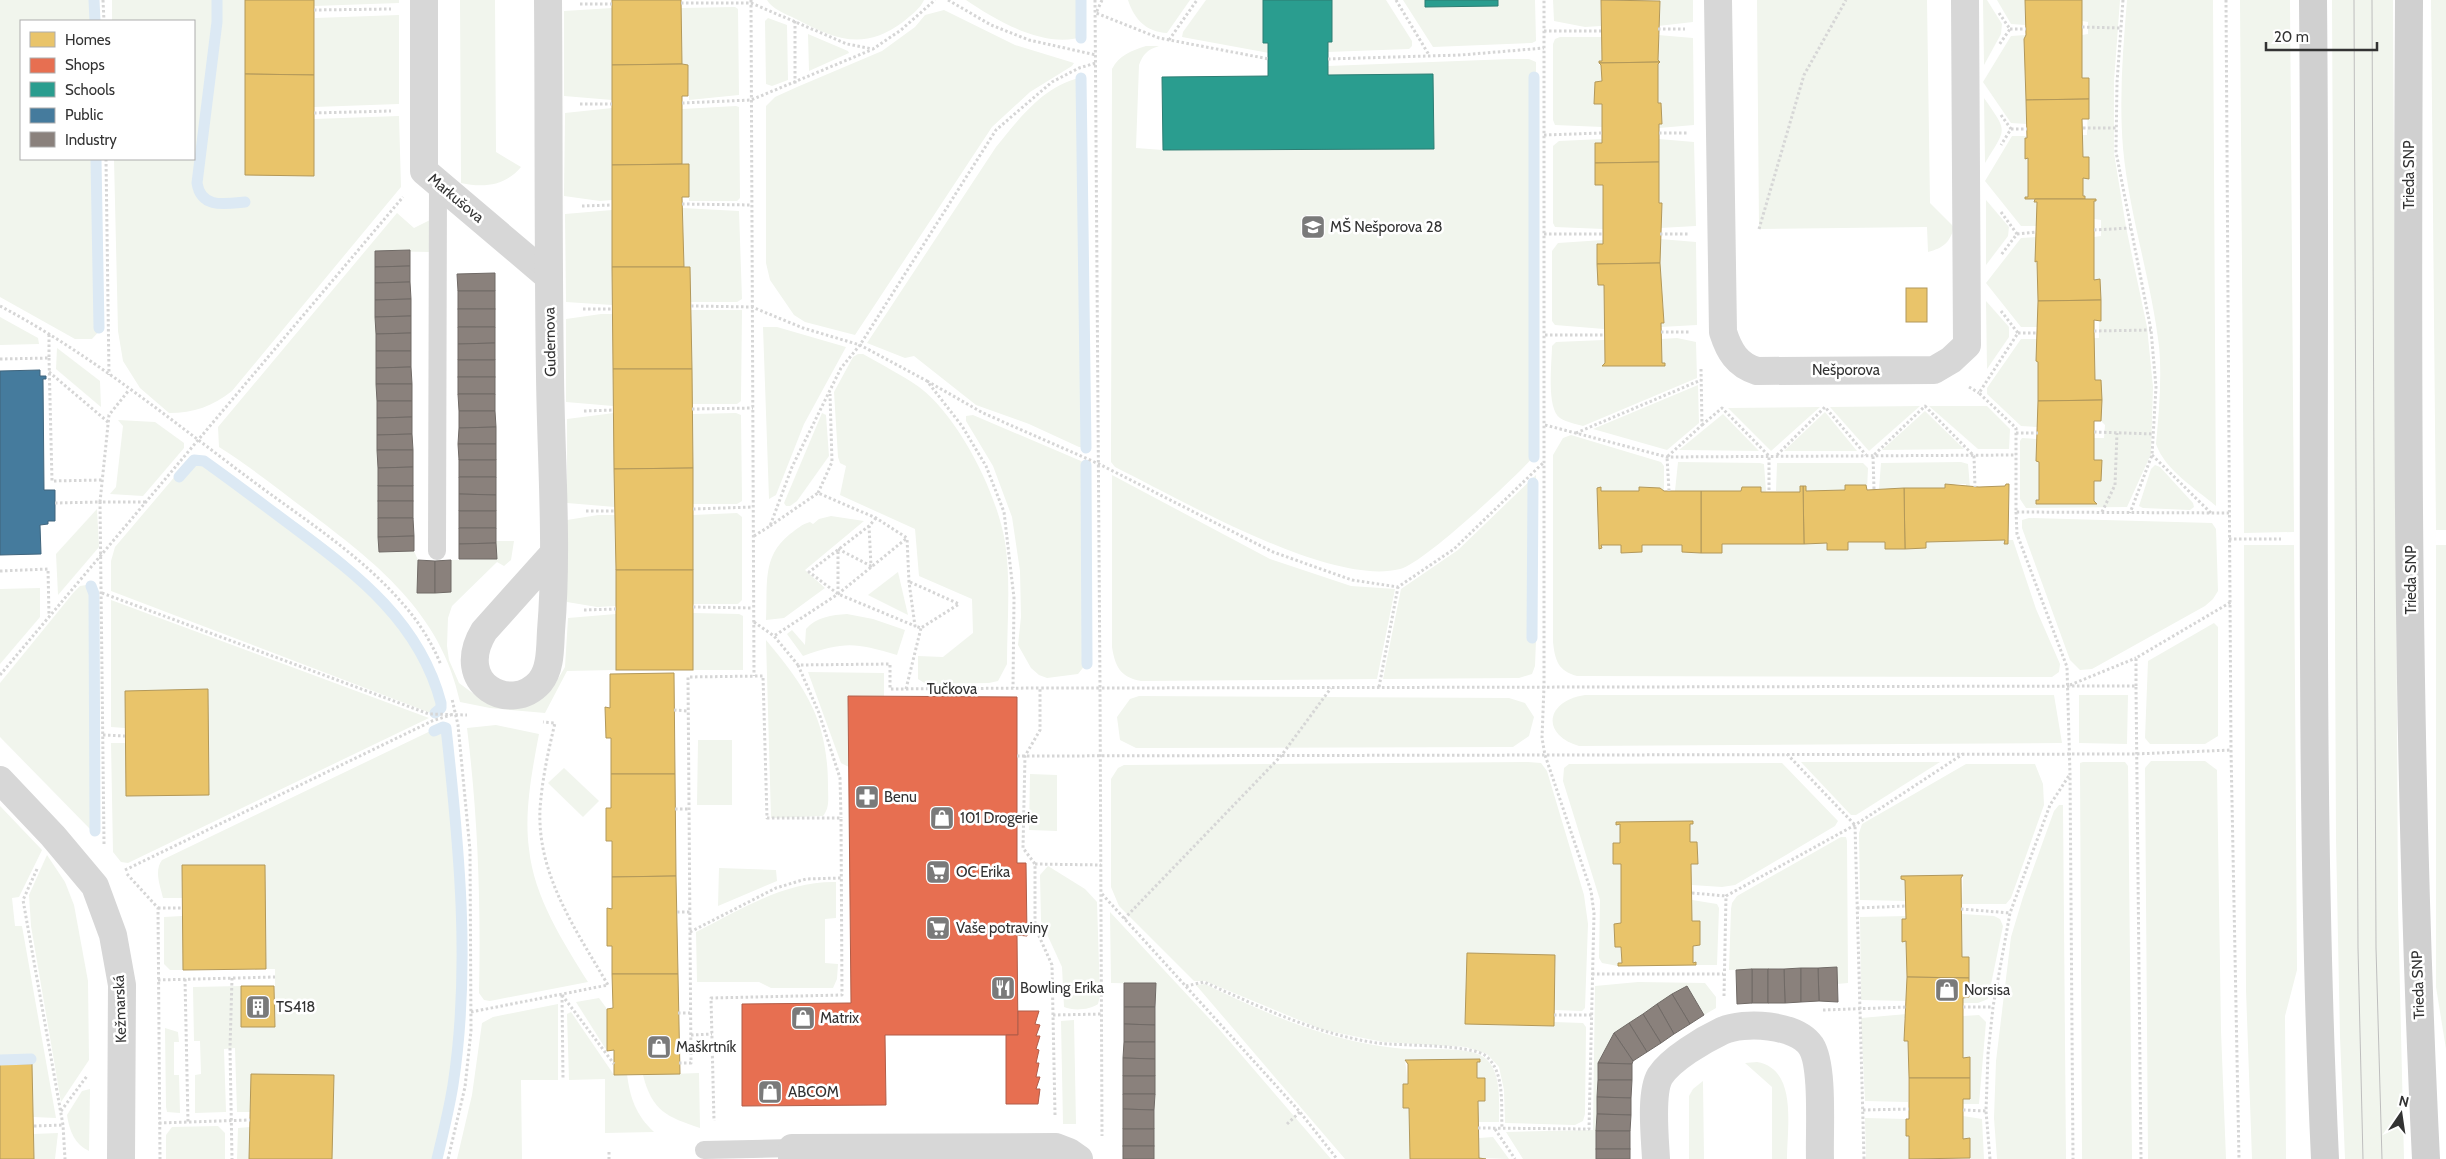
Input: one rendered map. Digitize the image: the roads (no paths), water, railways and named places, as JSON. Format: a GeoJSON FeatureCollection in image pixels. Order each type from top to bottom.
{"type":"FeatureCollection","features":[{"type":"Feature","properties":{"kind":"street","name":"Gudernova"},"geometry":{"type":"LineString","coordinates":[[548,0],[553,554],[550,652],[547,667],[540,682],[517,694],[499,694],[484,686],[476,675],[474,656],[477,642],[484,631],[553,554]]}},
{"type":"Feature","properties":{"kind":"street","name":"Nešporova"},"geometry":{"type":"LineString","coordinates":[[1718,0],[1723,332],[1732,354],[1748,368],[1757,370],[1934,370],[1951,360],[1967,345],[1965,0]]}},
{"type":"Feature","properties":{"kind":"street"},"geometry":{"type":"LineString","coordinates":[[2313,0],[2312,539],[2318,1019],[2325,1159]]}},
{"type":"Feature","properties":{"kind":"street","name":"Trieda SNP"},"geometry":{"type":"LineString","coordinates":[[2409,0],[2411,746],[2419,1012],[2426,1159]]}},
{"type":"Feature","properties":{"kind":"street","name":"Markušova"},"geometry":{"type":"LineString","coordinates":[[424,4],[424,109],[431,177],[549,277]]}},
{"type":"Feature","properties":{"kind":"street","name":"Kežmarská"},"geometry":{"type":"LineString","coordinates":[[0,780],[53,836],[94,886],[113,935],[122,985],[121,1159]]}},
{"type":"Feature","properties":{"kind":"street"},"geometry":{"type":"LineString","coordinates":[[1656,1159],[1655,1092],[1659,1077],[1668,1066],[1723,1031],[1772,1026],[1802,1036],[1811,1046],[1818,1064],[1820,1159]]}},
{"type":"Feature","properties":{"kind":"street"},"geometry":{"type":"LineString","coordinates":[[792,1153],[1067,1153]]}},
{"type":"Feature","properties":{"kind":"lane"},"geometry":{"type":"LineString","coordinates":[[431,177],[437,551]]}},
{"type":"Feature","properties":{"kind":"lane"},"geometry":{"type":"LineString","coordinates":[[709,1150],[792,1153]]}},
{"type":"Feature","properties":{"kind":"waterway"},"geometry":{"type":"LineString","coordinates":[[94,0],[95,20]]}},
{"type":"Feature","properties":{"kind":"waterway"},"geometry":{"type":"LineString","coordinates":[[217,0],[217,22],[197,183],[199,191],[209,201],[222,204],[245,202]]}},
{"type":"Feature","properties":{"kind":"waterway"},"geometry":{"type":"LineString","coordinates":[[1081,0],[1081,38]]}},
{"type":"Feature","properties":{"kind":"waterway"},"geometry":{"type":"LineString","coordinates":[[1534,77],[1534,457]]}},
{"type":"Feature","properties":{"kind":"waterway"},"geometry":{"type":"LineString","coordinates":[[1081,78],[1086,448]]}},
{"type":"Feature","properties":{"kind":"waterway"},"geometry":{"type":"LineString","coordinates":[[96,160],[99,328]]}},
{"type":"Feature","properties":{"kind":"waterway"},"geometry":{"type":"LineString","coordinates":[[179,477],[194,460],[204,461],[319,547],[364,584],[403,625],[418,649],[431,674],[441,703],[441,708],[435,713]]}},
{"type":"Feature","properties":{"kind":"waterway"},"geometry":{"type":"LineString","coordinates":[[1086,465],[1087,664]]}},
{"type":"Feature","properties":{"kind":"waterway"},"geometry":{"type":"LineString","coordinates":[[1532,638],[1533,483]]}},
{"type":"Feature","properties":{"kind":"waterway"},"geometry":{"type":"LineString","coordinates":[[91,586],[94,594],[95,831]]}},
{"type":"Feature","properties":{"kind":"waterway"},"geometry":{"type":"LineString","coordinates":[[434,731],[443,727],[446,728],[459,862],[462,951],[458,1041],[451,1094],[437,1159]]}},
{"type":"Feature","properties":{"kind":"waterway"},"geometry":{"type":"LineString","coordinates":[[0,1060],[31,1059]]}},
{"type":"Feature","properties":{"kind":"tram line"},"geometry":{"type":"LineString","coordinates":[[2354,0],[2358,948],[2363,1159]]}},
{"type":"Feature","properties":{"kind":"tram line"},"geometry":{"type":"LineString","coordinates":[[2372,0],[2376,948],[2382,1159]]}},
{"type":"Feature","properties":{"kind":"place","name":"MŠ Nešporova 28"},"geometry":{"type":"Point","coordinates":[1313,227]}},
{"type":"Feature","properties":{"kind":"place","name":"Benu"},"geometry":{"type":"Point","coordinates":[867,797]}},
{"type":"Feature","properties":{"kind":"place","name":"101 Drogerie"},"geometry":{"type":"Point","coordinates":[942,818]}},
{"type":"Feature","properties":{"kind":"place","name":"OC Erika"},"geometry":{"type":"Point","coordinates":[938,872]}},
{"type":"Feature","properties":{"kind":"place","name":"Vaše potraviny"},"geometry":{"type":"Point","coordinates":[938,928]}},
{"type":"Feature","properties":{"kind":"place","name":"Bowling Erika"},"geometry":{"type":"Point","coordinates":[1003,988]}},
{"type":"Feature","properties":{"kind":"place","name":"Norsisa"},"geometry":{"type":"Point","coordinates":[1947,990]}},
{"type":"Feature","properties":{"kind":"place","name":"TS418"},"geometry":{"type":"Point","coordinates":[258,1007]}},
{"type":"Feature","properties":{"kind":"place","name":"Matrix"},"geometry":{"type":"Point","coordinates":[803,1018]}},
{"type":"Feature","properties":{"kind":"place","name":"Maškrtník"},"geometry":{"type":"Point","coordinates":[659,1047]}},
{"type":"Feature","properties":{"kind":"place","name":"ABCOM"},"geometry":{"type":"Point","coordinates":[770,1092]}}]}
